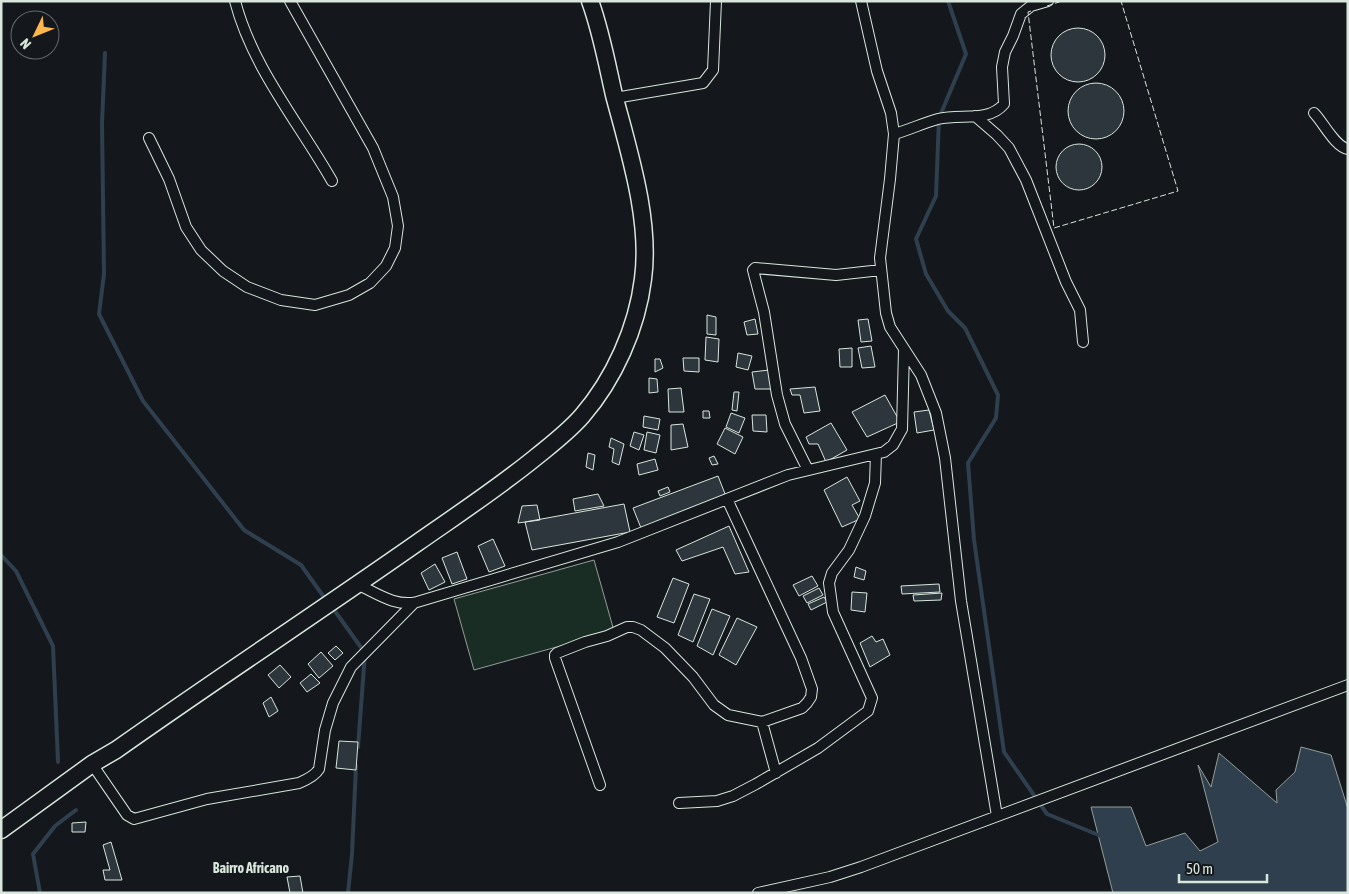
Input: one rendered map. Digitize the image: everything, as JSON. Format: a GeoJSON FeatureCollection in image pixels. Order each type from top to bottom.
{"type":"FeatureCollection","features":[{"type":"Feature","properties":{"kind":"main road"},"geometry":{"type":"LineString","coordinates":[[1,830],[92,764],[116,750],[484,497],[567,431],[583,415],[597,396],[619,359],[635,318],[644,279],[646,237],[630,157],[590,1]]}},
{"type":"Feature","properties":{"kind":"street"},"geometry":{"type":"LineString","coordinates":[[235,1],[254,51],[276,91],[332,181]]}},
{"type":"Feature","properties":{"kind":"street"},"geometry":{"type":"LineString","coordinates":[[149,138],[169,179],[186,227],[201,250],[223,271],[247,287],[281,300],[315,305],[349,295],[370,283],[386,266],[395,248],[398,226],[393,197],[369,141],[290,1]]}},
{"type":"Feature","properties":{"kind":"street"},"geometry":{"type":"LineString","coordinates":[[615,98],[703,83],[713,70],[716,1]]}},
{"type":"Feature","properties":{"kind":"street"},"geometry":{"type":"LineString","coordinates":[[861,1],[876,71],[891,113],[894,134],[880,258],[886,313],[890,327],[921,375],[936,413],[945,458],[961,601],[997,816]]}},
{"type":"Feature","properties":{"kind":"street"},"geometry":{"type":"LineString","coordinates":[[894,134],[939,118],[976,116],[991,114],[999,110],[1004,104],[1002,66],[1005,52],[1021,14],[1031,6],[1048,1]]}},
{"type":"Feature","properties":{"kind":"street"},"geometry":{"type":"LineString","coordinates":[[1314,112],[1336,142],[1348,149]]}},
{"type":"Feature","properties":{"kind":"street"},"geometry":{"type":"LineString","coordinates":[[976,116],[1009,148],[1026,180],[1066,282],[1080,310],[1083,342]]}},
{"type":"Feature","properties":{"kind":"street"},"geometry":{"type":"LineString","coordinates":[[808,470],[785,424],[777,395],[764,312],[753,270],[755,268],[836,276],[881,270]]}},
{"type":"Feature","properties":{"kind":"street"},"geometry":{"type":"LineString","coordinates":[[359,584],[395,602],[414,603],[618,542],[788,475],[884,452],[893,445],[902,429],[904,350]]}},
{"type":"Feature","properties":{"kind":"street"},"geometry":{"type":"LineString","coordinates":[[679,803],[717,801],[733,796],[818,748],[868,711],[872,698],[833,612],[829,583],[832,573],[849,550],[865,516],[875,483],[876,454]]}},
{"type":"Feature","properties":{"kind":"street"},"geometry":{"type":"LineString","coordinates":[[600,785],[555,658],[557,653],[607,636],[626,627],[641,630],[665,648],[693,677],[714,705],[728,715],[762,722],[802,708],[811,697],[812,689],[802,658],[727,499]]}},
{"type":"Feature","properties":{"kind":"street"},"geometry":{"type":"LineString","coordinates":[[92,764],[127,816],[134,819],[207,799],[299,783],[310,778],[319,769],[324,730],[333,703],[351,667],[414,603]]}},
{"type":"Feature","properties":{"kind":"street"},"geometry":{"type":"LineString","coordinates":[[758,893],[830,877],[862,867],[1348,685]]}},
{"type":"Feature","properties":{"kind":"street"},"geometry":{"type":"LineString","coordinates":[[762,722],[776,773]]}},
{"type":"Feature","properties":{"kind":"green space"},"geometry":{"type":"Polygon","coordinates":[[[594,560],[614,631],[474,670],[454,599],[594,560]]]}},
{"type":"Feature","properties":{"kind":"water"},"geometry":{"type":"Polygon","coordinates":[[[1301,747],[1331,755],[1348,809],[1348,893],[1113,893],[1091,807],[1131,807],[1146,846],[1185,833],[1200,851],[1218,842],[1198,765],[1211,787],[1219,753],[1277,803],[1276,790],[1295,772],[1301,747]]]}},
{"type":"Feature","properties":{"kind":"building"},"geometry":{"type":"Polygon","coordinates":[[[1078,28],[1088,30],[1097,36],[1103,45],[1105,55],[1103,65],[1097,74],[1088,80],[1078,82],[1068,80],[1059,74],[1053,65],[1051,55],[1053,45],[1059,36],[1068,30],[1078,28]]]}},
{"type":"Feature","properties":{"kind":"building"},"geometry":{"type":"Polygon","coordinates":[[[1090,83],[1102,83],[1112,87],[1120,95],[1124,111],[1120,127],[1112,135],[1102,139],[1090,139],[1080,135],[1072,127],[1068,117],[1068,105],[1072,95],[1080,87],[1090,83]]]}},
{"type":"Feature","properties":{"kind":"building"},"geometry":{"type":"Polygon","coordinates":[[[1074,144],[1084,144],[1098,154],[1102,167],[1098,180],[1092,186],[1084,190],[1074,190],[1060,180],[1056,172],[1056,162],[1066,148],[1074,144]]]}},
{"type":"Feature","properties":{"kind":"building"},"geometry":{"type":"Polygon","coordinates":[[[707,315],[716,317],[716,335],[707,334],[707,315]]]}},
{"type":"Feature","properties":{"kind":"building"},"geometry":{"type":"Polygon","coordinates":[[[755,319],[758,334],[747,335],[744,322],[755,319]]]}},
{"type":"Feature","properties":{"kind":"building"},"geometry":{"type":"Polygon","coordinates":[[[868,319],[872,341],[861,342],[858,320],[868,319]]]}},
{"type":"Feature","properties":{"kind":"building"},"geometry":{"type":"Polygon","coordinates":[[[706,337],[719,339],[718,362],[705,360],[706,337]]]}},
{"type":"Feature","properties":{"kind":"building"},"geometry":{"type":"Polygon","coordinates":[[[871,346],[875,367],[862,368],[858,348],[871,346]]]}},
{"type":"Feature","properties":{"kind":"building"},"geometry":{"type":"Polygon","coordinates":[[[852,348],[852,367],[840,367],[839,349],[852,348]]]}},
{"type":"Feature","properties":{"kind":"building"},"geometry":{"type":"Polygon","coordinates":[[[738,353],[752,356],[748,370],[736,367],[738,353]]]}},
{"type":"Feature","properties":{"kind":"building"},"geometry":{"type":"Polygon","coordinates":[[[683,358],[699,358],[699,372],[684,371],[683,358]]]}},
{"type":"Feature","properties":{"kind":"building"},"geometry":{"type":"Polygon","coordinates":[[[655,359],[660,359],[663,368],[655,372],[655,359]]]}},
{"type":"Feature","properties":{"kind":"building"},"geometry":{"type":"Polygon","coordinates":[[[769,370],[772,389],[755,389],[752,372],[769,370]]]}},
{"type":"Feature","properties":{"kind":"building"},"geometry":{"type":"Polygon","coordinates":[[[649,378],[657,379],[658,392],[649,393],[649,378]]]}},
{"type":"Feature","properties":{"kind":"building"},"geometry":{"type":"Polygon","coordinates":[[[815,387],[820,411],[804,413],[800,395],[792,395],[790,389],[815,387]]]}},
{"type":"Feature","properties":{"kind":"building"},"geometry":{"type":"Polygon","coordinates":[[[681,388],[684,412],[669,412],[668,389],[681,388]]]}},
{"type":"Feature","properties":{"kind":"building"},"geometry":{"type":"Polygon","coordinates":[[[734,392],[739,392],[737,411],[732,410],[734,392]]]}},
{"type":"Feature","properties":{"kind":"building"},"geometry":{"type":"Polygon","coordinates":[[[885,395],[900,422],[867,437],[852,412],[885,395]]]}},
{"type":"Feature","properties":{"kind":"building"},"geometry":{"type":"Polygon","coordinates":[[[929,410],[934,430],[917,433],[914,412],[929,410]]]}},
{"type":"Feature","properties":{"kind":"building"},"geometry":{"type":"Polygon","coordinates":[[[703,411],[709,411],[710,418],[703,418],[703,411]]]}},
{"type":"Feature","properties":{"kind":"building"},"geometry":{"type":"Polygon","coordinates":[[[731,413],[745,418],[739,433],[726,427],[731,413]]]}},
{"type":"Feature","properties":{"kind":"building"},"geometry":{"type":"Polygon","coordinates":[[[752,415],[766,415],[767,432],[753,431],[752,415]]]}},
{"type":"Feature","properties":{"kind":"building"},"geometry":{"type":"Polygon","coordinates":[[[644,416],[660,419],[658,430],[643,427],[644,416]]]}},
{"type":"Feature","properties":{"kind":"building"},"geometry":{"type":"Polygon","coordinates":[[[831,423],[847,450],[826,462],[818,444],[809,444],[806,437],[831,423]]]}},
{"type":"Feature","properties":{"kind":"building"},"geometry":{"type":"Polygon","coordinates":[[[683,424],[688,447],[671,450],[671,425],[683,424]]]}},
{"type":"Feature","properties":{"kind":"building"},"geometry":{"type":"Polygon","coordinates":[[[725,428],[743,437],[735,454],[717,444],[725,428]]]}},
{"type":"Feature","properties":{"kind":"building"},"geometry":{"type":"Polygon","coordinates":[[[634,432],[644,435],[639,450],[630,446],[634,432]]]}},
{"type":"Feature","properties":{"kind":"building"},"geometry":{"type":"Polygon","coordinates":[[[647,432],[660,435],[656,453],[644,450],[647,432]]]}},
{"type":"Feature","properties":{"kind":"building"},"geometry":{"type":"Polygon","coordinates":[[[611,438],[624,444],[619,465],[612,462],[614,449],[609,447],[611,438]]]}},
{"type":"Feature","properties":{"kind":"building"},"geometry":{"type":"Polygon","coordinates":[[[588,453],[595,455],[593,470],[586,467],[588,453]]]}},
{"type":"Feature","properties":{"kind":"building"},"geometry":{"type":"Polygon","coordinates":[[[714,456],[718,464],[712,465],[709,458],[714,456]]]}},
{"type":"Feature","properties":{"kind":"building"},"geometry":{"type":"Polygon","coordinates":[[[655,459],[658,470],[639,475],[637,464],[655,459]]]}},
{"type":"Feature","properties":{"kind":"building"},"geometry":{"type":"Polygon","coordinates":[[[718,476],[727,499],[641,528],[633,508],[718,476]]]}},
{"type":"Feature","properties":{"kind":"building"},"geometry":{"type":"Polygon","coordinates":[[[847,477],[860,501],[852,505],[860,519],[842,527],[824,490],[847,477]]]}},
{"type":"Feature","properties":{"kind":"building"},"geometry":{"type":"Polygon","coordinates":[[[668,487],[670,492],[660,496],[658,491],[668,487]]]}},
{"type":"Feature","properties":{"kind":"building"},"geometry":{"type":"Polygon","coordinates":[[[598,494],[604,506],[575,511],[573,499],[598,494]]]}},
{"type":"Feature","properties":{"kind":"building"},"geometry":{"type":"Polygon","coordinates":[[[624,504],[630,532],[532,550],[525,522],[624,504]]]}},
{"type":"Feature","properties":{"kind":"building"},"geometry":{"type":"Polygon","coordinates":[[[537,505],[540,520],[518,523],[522,506],[537,505]]]}},
{"type":"Feature","properties":{"kind":"building"},"geometry":{"type":"Polygon","coordinates":[[[729,526],[749,572],[735,574],[723,547],[682,561],[676,550],[729,526]]]}},
{"type":"Feature","properties":{"kind":"building"},"geometry":{"type":"Polygon","coordinates":[[[493,539],[505,566],[489,572],[478,546],[493,539]]]}},
{"type":"Feature","properties":{"kind":"building"},"geometry":{"type":"Polygon","coordinates":[[[457,552],[467,579],[452,584],[442,558],[457,552]]]}},
{"type":"Feature","properties":{"kind":"building"},"geometry":{"type":"Polygon","coordinates":[[[435,564],[445,582],[429,590],[421,573],[435,564]]]}},
{"type":"Feature","properties":{"kind":"building"},"geometry":{"type":"Polygon","coordinates":[[[856,567],[866,571],[864,580],[854,577],[856,567]]]}},
{"type":"Feature","properties":{"kind":"building"},"geometry":{"type":"Polygon","coordinates":[[[812,576],[818,586],[799,596],[793,585],[812,576]]]}},
{"type":"Feature","properties":{"kind":"building"},"geometry":{"type":"Polygon","coordinates":[[[673,578],[689,584],[674,623],[657,617],[673,578]]]}},
{"type":"Feature","properties":{"kind":"building"},"geometry":{"type":"Polygon","coordinates":[[[939,584],[940,592],[902,594],[901,586],[939,584]]]}},
{"type":"Feature","properties":{"kind":"building"},"geometry":{"type":"Polygon","coordinates":[[[819,588],[823,595],[807,603],[803,596],[819,588]]]}},
{"type":"Feature","properties":{"kind":"building"},"geometry":{"type":"Polygon","coordinates":[[[852,592],[867,593],[865,612],[851,610],[852,592]]]}},
{"type":"Feature","properties":{"kind":"building"},"geometry":{"type":"Polygon","coordinates":[[[942,593],[941,600],[914,601],[913,595],[942,593]]]}},
{"type":"Feature","properties":{"kind":"building"},"geometry":{"type":"Polygon","coordinates":[[[694,594],[710,599],[693,642],[678,635],[694,594]]]}},
{"type":"Feature","properties":{"kind":"building"},"geometry":{"type":"Polygon","coordinates":[[[824,597],[827,602],[811,610],[808,604],[824,597]]]}},
{"type":"Feature","properties":{"kind":"building"},"geometry":{"type":"Polygon","coordinates":[[[712,609],[730,616],[713,655],[697,646],[712,609]]]}},
{"type":"Feature","properties":{"kind":"building"},"geometry":{"type":"Polygon","coordinates":[[[737,618],[757,627],[736,665],[719,655],[737,618]]]}},
{"type":"Feature","properties":{"kind":"building"},"geometry":{"type":"Polygon","coordinates":[[[872,636],[876,642],[883,639],[890,655],[870,667],[860,643],[872,636]]]}},
{"type":"Feature","properties":{"kind":"building"},"geometry":{"type":"Polygon","coordinates":[[[336,646],[343,653],[335,660],[328,653],[336,646]]]}},
{"type":"Feature","properties":{"kind":"building"},"geometry":{"type":"Polygon","coordinates":[[[321,652],[333,666],[319,678],[308,664],[321,652]]]}},
{"type":"Feature","properties":{"kind":"building"},"geometry":{"type":"Polygon","coordinates":[[[280,665],[291,677],[279,688],[268,675],[280,665]]]}},
{"type":"Feature","properties":{"kind":"building"},"geometry":{"type":"Polygon","coordinates":[[[311,674],[320,683],[307,692],[300,683],[311,674]]]}},
{"type":"Feature","properties":{"kind":"building"},"geometry":{"type":"Polygon","coordinates":[[[271,697],[278,711],[269,717],[263,703],[271,697]]]}},
{"type":"Feature","properties":{"kind":"building"},"geometry":{"type":"Polygon","coordinates":[[[339,741],[358,742],[356,770],[336,768],[339,741]]]}},
{"type":"Feature","properties":{"kind":"building"},"geometry":{"type":"Polygon","coordinates":[[[86,822],[85,832],[72,832],[72,823],[86,822]]]}},
{"type":"Feature","properties":{"kind":"building"},"geometry":{"type":"Polygon","coordinates":[[[111,842],[122,880],[105,880],[103,870],[110,870],[103,845],[111,842]]]}},
{"type":"Feature","properties":{"kind":"building"},"geometry":{"type":"Polygon","coordinates":[[[300,876],[303,893],[290,893],[287,877],[300,876]]]}},
{"type":"Feature","properties":{"kind":"waterway"},"geometry":{"type":"LineString","coordinates":[[948,1],[966,54],[939,118],[936,196],[916,239],[926,274],[948,311],[965,328],[998,395],[996,418],[968,463],[974,540],[1004,752],[1047,814],[1101,836]]}},
{"type":"Feature","properties":{"kind":"waterway"},"geometry":{"type":"LineString","coordinates":[[105,53],[102,123],[104,274],[99,314],[143,401],[244,530],[301,565],[326,600]]}},
{"type":"Feature","properties":{"kind":"waterway"},"geometry":{"type":"LineString","coordinates":[[1,555],[16,571],[53,646],[58,762]]}},
{"type":"Feature","properties":{"kind":"waterway"},"geometry":{"type":"LineString","coordinates":[[332,607],[365,653],[358,747]]}},
{"type":"Feature","properties":{"kind":"waterway"},"geometry":{"type":"LineString","coordinates":[[348,893],[352,854],[356,766]]}},
{"type":"Feature","properties":{"kind":"waterway"},"geometry":{"type":"LineString","coordinates":[[40,893],[33,854],[55,826],[76,810]]}},
{"type":"Feature","properties":{"kind":"fence"},"geometry":{"type":"LineString","coordinates":[[1047,6],[1062,1]]}},
{"type":"Feature","properties":{"kind":"fence"},"geometry":{"type":"LineString","coordinates":[[1031,11],[1028,12],[1054,228],[1178,191],[1121,1]]}},
{"type":"Feature","properties":{"kind":"district","name":"Bairro Africano"},"geometry":{"type":"Point","coordinates":[251,868]}}]}
